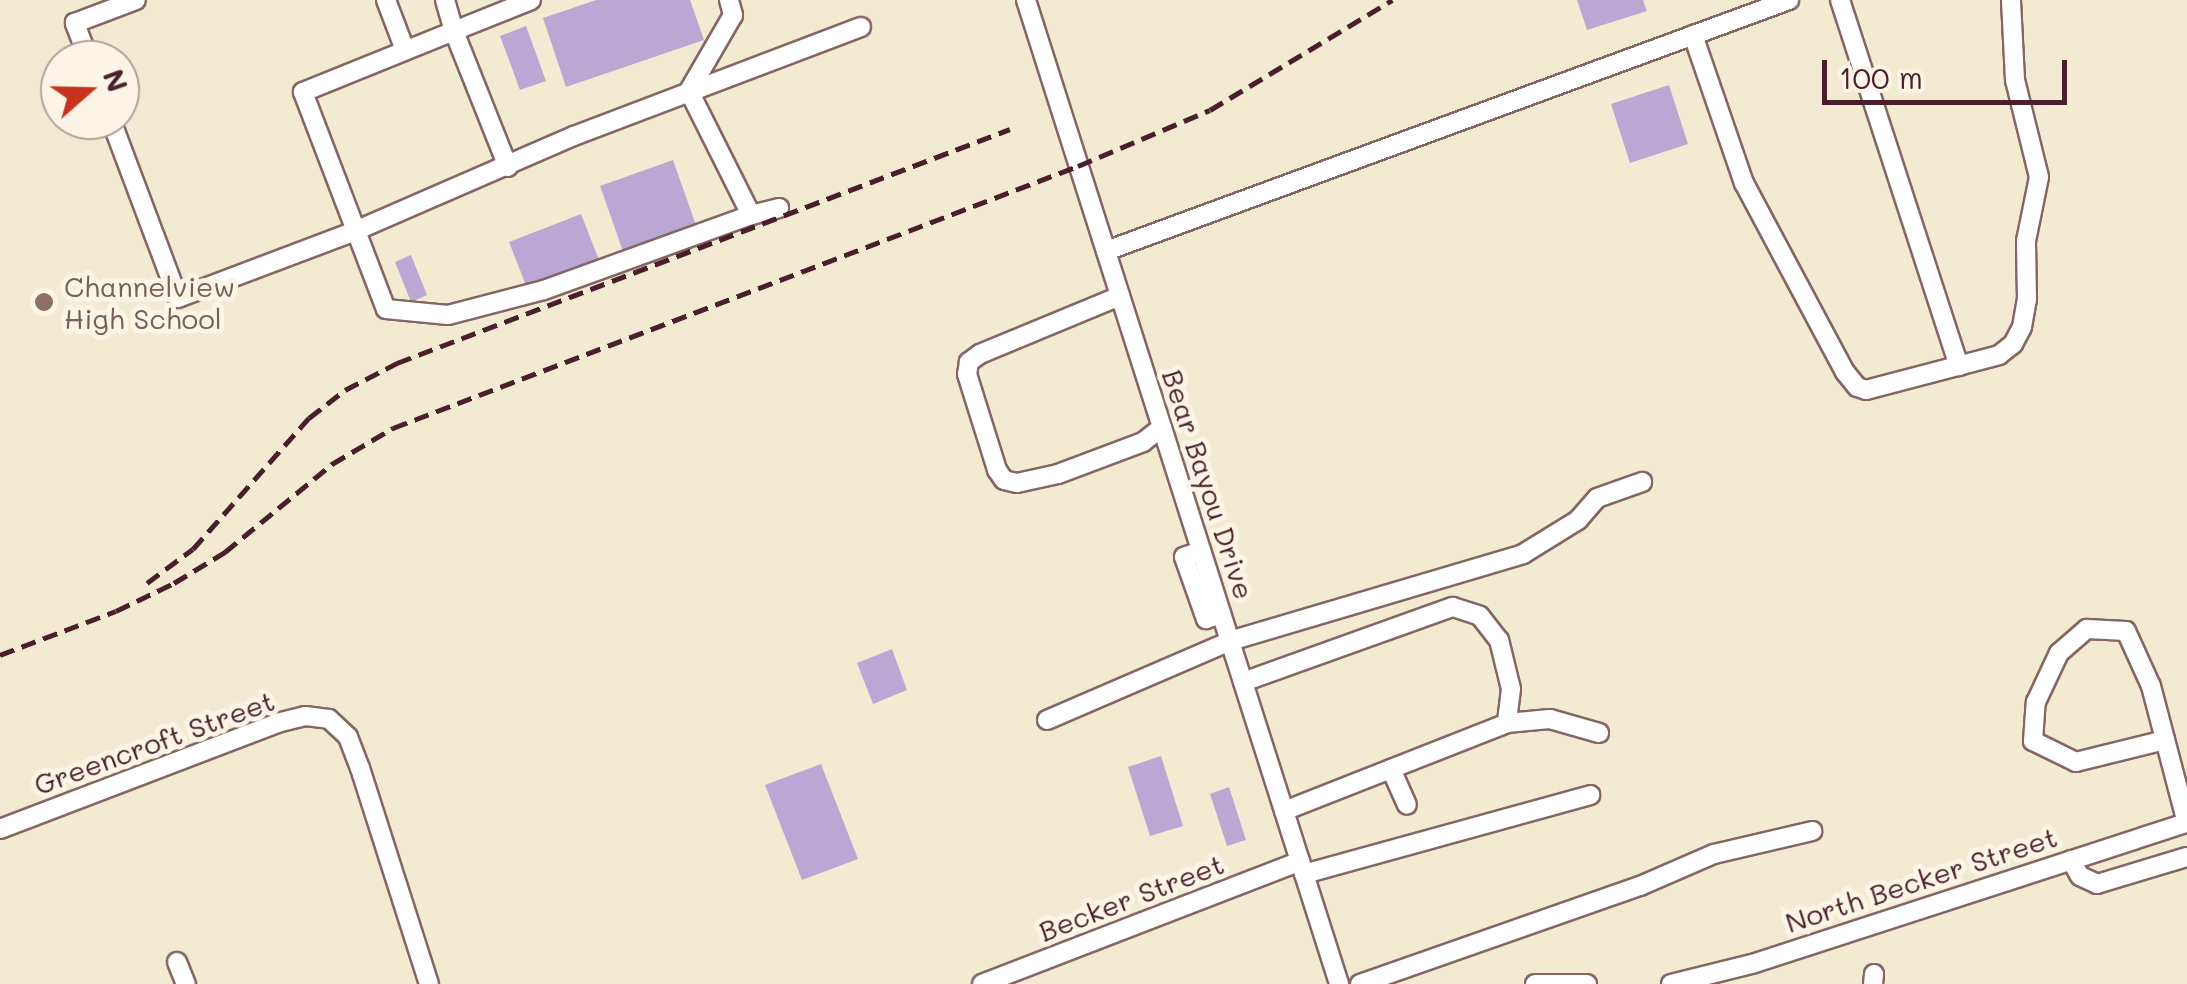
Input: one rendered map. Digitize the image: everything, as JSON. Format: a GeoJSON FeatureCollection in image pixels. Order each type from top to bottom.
{"type":"FeatureCollection","features":[{"type":"Feature","properties":{"kind":"street"},"geometry":{"type":"LineString","coordinates":[[81,40],[75,23],[136,0]]}},
{"type":"Feature","properties":{"kind":"street"},"geometry":{"type":"LineString","coordinates":[[386,0],[405,50]]}},
{"type":"Feature","properties":{"kind":"street"},"geometry":{"type":"LineString","coordinates":[[445,0],[508,168]]}},
{"type":"Feature","properties":{"kind":"street"},"geometry":{"type":"LineString","coordinates":[[531,0],[303,92],[353,232],[386,308],[448,314],[544,290],[779,208]]}},
{"type":"Feature","properties":{"kind":"street"},"geometry":{"type":"LineString","coordinates":[[690,91],[734,15],[730,0]]}},
{"type":"Feature","properties":{"kind":"street","name":"Bear Bayou Drive"},"geometry":{"type":"LineString","coordinates":[[1026,0],[1339,984]]}},
{"type":"Feature","properties":{"kind":"street"},"geometry":{"type":"LineString","coordinates":[[1106,251],[1789,0]]}},
{"type":"Feature","properties":{"kind":"street"},"geometry":{"type":"LineString","coordinates":[[1840,0],[1959,366]]}},
{"type":"Feature","properties":{"kind":"street"},"geometry":{"type":"LineString","coordinates":[[1693,35],[1744,183],[1857,388],[1881,388],[1998,355],[2013,344],[2027,300],[2026,242],[2039,176],[2015,80],[2011,0]]}},
{"type":"Feature","properties":{"kind":"street"},"geometry":{"type":"LineString","coordinates":[[119,140],[178,298],[353,232],[690,91],[861,27]]}},
{"type":"Feature","properties":{"kind":"street"},"geometry":{"type":"LineString","coordinates":[[690,91],[751,215]]}},
{"type":"Feature","properties":{"kind":"street"},"geometry":{"type":"LineString","coordinates":[[1120,296],[969,362],[967,374],[997,470],[1004,480],[1017,483],[1058,474],[1144,442],[1162,427]]}},
{"type":"Feature","properties":{"kind":"street"},"geometry":{"type":"LineString","coordinates":[[1048,720],[1230,641],[1523,554],[1578,520],[1597,498],[1642,482]]}},
{"type":"Feature","properties":{"kind":"street"},"geometry":{"type":"LineString","coordinates":[[1243,682],[1454,607],[1480,616],[1499,640],[1511,688],[1507,723]]}},
{"type":"Feature","properties":{"kind":"street"},"geometry":{"type":"LineString","coordinates":[[2165,740],[2076,762],[2034,741],[2036,702],[2060,654],[2087,629],[2126,630],[2151,686],[2187,823]]}},
{"type":"Feature","properties":{"kind":"street","name":"Greencroft Street"},"geometry":{"type":"LineString","coordinates":[[0,829],[277,723],[306,716],[329,719],[348,737],[354,752],[430,984]]}},
{"type":"Feature","properties":{"kind":"street"},"geometry":{"type":"LineString","coordinates":[[1284,810],[1507,723],[1550,719],[1599,733]]}},
{"type":"Feature","properties":{"kind":"street"},"geometry":{"type":"LineString","coordinates":[[1391,769],[1407,805]]}},
{"type":"Feature","properties":{"kind":"street","name":"Becker Street"},"geometry":{"type":"LineString","coordinates":[[982,984],[1302,867],[1590,795]]}},
{"type":"Feature","properties":{"kind":"street","name":"North Becker Street"},"geometry":{"type":"LineString","coordinates":[[1671,984],[1752,964],[2187,823]]}},
{"type":"Feature","properties":{"kind":"street"},"geometry":{"type":"LineString","coordinates":[[1360,984],[1640,886],[1714,854],[1812,830]]}},
{"type":"Feature","properties":{"kind":"street"},"geometry":{"type":"LineString","coordinates":[[2071,860],[2080,876],[2097,884],[2187,857]]}},
{"type":"Feature","properties":{"kind":"street"},"geometry":{"type":"LineString","coordinates":[[177,962],[186,984]]}},
{"type":"Feature","properties":{"kind":"street"},"geometry":{"type":"LineString","coordinates":[[1534,984],[1587,984]]}},
{"type":"Feature","properties":{"kind":"building"},"geometry":{"type":"Polygon","coordinates":[[[596,0],[690,0],[704,40],[566,87],[543,18],[596,0]]]}},
{"type":"Feature","properties":{"kind":"building"},"geometry":{"type":"Polygon","coordinates":[[[1577,0],[1643,0],[1647,11],[1587,30],[1577,0]]]}},
{"type":"Feature","properties":{"kind":"building"},"geometry":{"type":"Polygon","coordinates":[[[526,26],[546,81],[520,90],[500,36],[526,26]]]}},
{"type":"Feature","properties":{"kind":"building"},"geometry":{"type":"Polygon","coordinates":[[[1669,85],[1688,144],[1630,163],[1611,104],[1669,85]]]}},
{"type":"Feature","properties":{"kind":"building"},"geometry":{"type":"Polygon","coordinates":[[[673,160],[697,228],[624,254],[600,186],[673,160]]]}},
{"type":"Feature","properties":{"kind":"building"},"geometry":{"type":"Polygon","coordinates":[[[581,214],[601,265],[529,293],[509,242],[581,214]]]}},
{"type":"Feature","properties":{"kind":"building"},"geometry":{"type":"Polygon","coordinates":[[[411,255],[427,295],[411,302],[395,262],[411,255]]]}},
{"type":"Feature","properties":{"kind":"building"},"geometry":{"type":"Polygon","coordinates":[[[892,649],[907,690],[873,704],[857,663],[892,649]]]}},
{"type":"Feature","properties":{"kind":"building"},"geometry":{"type":"Polygon","coordinates":[[[1161,756],[1183,826],[1150,836],[1128,767],[1161,756]]]}},
{"type":"Feature","properties":{"kind":"building"},"geometry":{"type":"Polygon","coordinates":[[[821,764],[858,859],[802,880],[765,785],[821,764]]]}},
{"type":"Feature","properties":{"kind":"building"},"geometry":{"type":"Polygon","coordinates":[[[1229,787],[1246,840],[1227,846],[1210,794],[1229,787]]]}},
{"type":"Feature","properties":{"kind":"railway"},"geometry":{"type":"LineString","coordinates":[[0,655],[116,611],[174,583],[225,552],[332,464],[393,428],[1078,166],[1210,110],[1392,0]]}},
{"type":"Feature","properties":{"kind":"railway"},"geometry":{"type":"LineString","coordinates":[[147,583],[193,549],[309,418],[345,390],[397,363],[1010,129]]}},
{"type":"Feature","properties":{"kind":"place","name":"Channelview High School"},"geometry":{"type":"Point","coordinates":[44,302]}}]}
